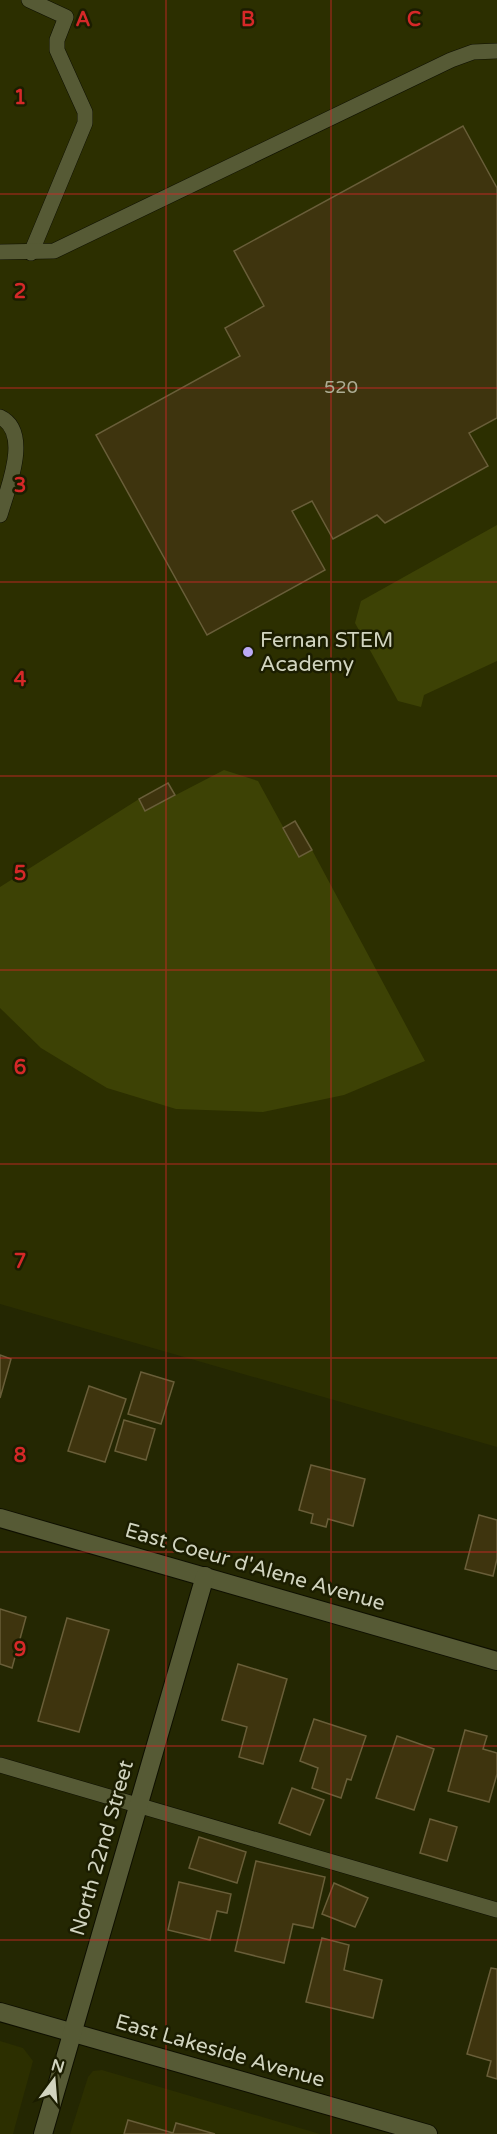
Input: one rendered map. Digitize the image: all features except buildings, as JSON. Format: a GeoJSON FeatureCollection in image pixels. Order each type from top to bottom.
{"type":"FeatureCollection","features":[{"type":"Feature","properties":{"kind":"street","name":"East Coeur d'Alene Avenue"},"geometry":{"type":"LineString","coordinates":[[0,1518],[497,1661]]}},
{"type":"Feature","properties":{"kind":"street","name":"North 22nd Street"},"geometry":{"type":"LineString","coordinates":[[43,2134],[206,1576]]}},
{"type":"Feature","properties":{"kind":"street","name":"East Lakeside Avenue"},"geometry":{"type":"LineString","coordinates":[[0,2012],[416,2132]]}},
{"type":"Feature","properties":{"kind":"lane"},"geometry":{"type":"LineString","coordinates":[[29,0],[66,17],[57,40],[57,50],[85,111],[85,123],[31,253]]}},
{"type":"Feature","properties":{"kind":"lane"},"geometry":{"type":"LineString","coordinates":[[0,252],[54,251],[451,60],[473,52],[497,51]]}},
{"type":"Feature","properties":{"kind":"lane"},"geometry":{"type":"LineString","coordinates":[[0,417],[6,420],[17,443],[13,473],[0,516]]}},
{"type":"Feature","properties":{"kind":"lane"},"geometry":{"type":"LineString","coordinates":[[0,1765],[497,1910]]}},
{"type":"Feature","properties":{"kind":"shaded area","name":"Fernan STEM Academy"},"geometry":{"type":"Polygon","coordinates":[[[0,0],[497,0],[497,1447],[0,1304],[0,0]]]}},
{"type":"Feature","properties":{"kind":"shaded area"},"geometry":{"type":"Polygon","coordinates":[[[497,525],[497,661],[424,695],[421,707],[398,701],[355,623],[361,601],[497,525]]]}},
{"type":"Feature","properties":{"kind":"shaded area"},"geometry":{"type":"Polygon","coordinates":[[[224,770],[258,781],[299,856],[312,850],[425,1061],[344,1095],[263,1112],[176,1109],[107,1088],[41,1048],[0,1008],[0,887],[139,799],[145,811],[224,770]]]}},
{"type":"Feature","properties":{"kind":"shaded area"},"geometry":{"type":"Polygon","coordinates":[[[0,2041],[23,2048],[33,2061],[13,2134],[0,2134],[0,2041]]]}},
{"type":"Feature","properties":{"kind":"shaded area"},"geometry":{"type":"Polygon","coordinates":[[[102,2070],[320,2134],[70,2134],[88,2077],[93,2071],[102,2070]]]}},
{"type":"Feature","properties":{"kind":"place","name":"Fernan STEM Academy"},"geometry":{"type":"Point","coordinates":[248,652]}}]}
